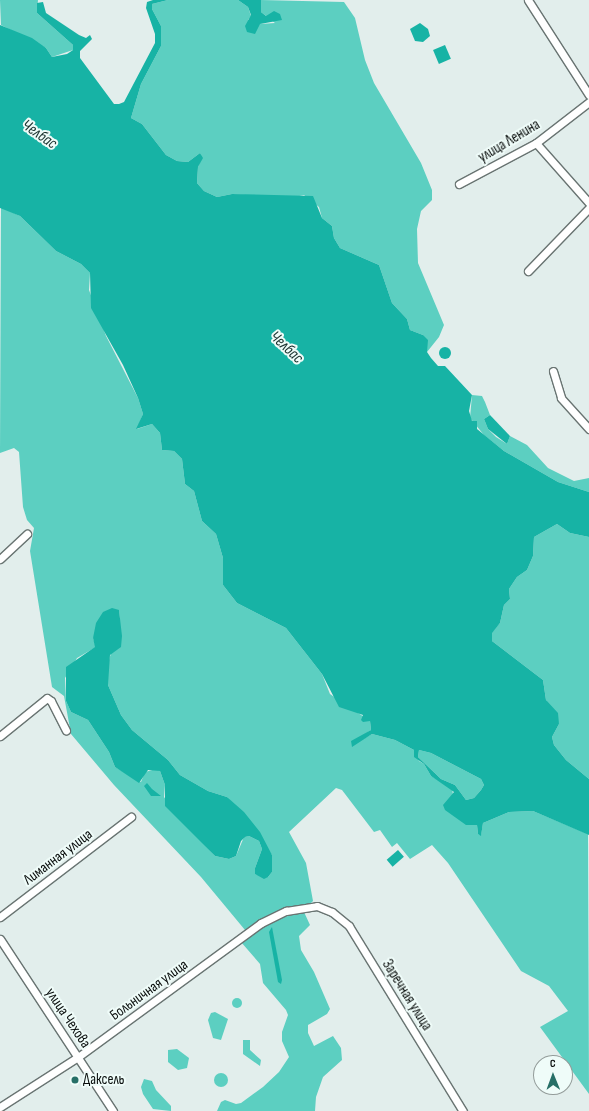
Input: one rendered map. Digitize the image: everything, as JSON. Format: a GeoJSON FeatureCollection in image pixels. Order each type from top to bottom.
{"type":"FeatureCollection","features":[{"type":"Feature","properties":{"kind":"street"},"geometry":{"type":"LineString","coordinates":[[528,0],[589,96]]}},
{"type":"Feature","properties":{"kind":"street","name":"улица Ленина"},"geometry":{"type":"LineString","coordinates":[[459,184],[536,143],[589,102]]}},
{"type":"Feature","properties":{"kind":"street"},"geometry":{"type":"LineString","coordinates":[[536,143],[589,203]]}},
{"type":"Feature","properties":{"kind":"street"},"geometry":{"type":"LineString","coordinates":[[528,271],[589,208]]}},
{"type":"Feature","properties":{"kind":"street"},"geometry":{"type":"LineString","coordinates":[[553,371],[561,398],[589,428]]}},
{"type":"Feature","properties":{"kind":"street"},"geometry":{"type":"LineString","coordinates":[[0,559],[27,534]]}},
{"type":"Feature","properties":{"kind":"street"},"geometry":{"type":"LineString","coordinates":[[0,736],[47,698],[51,701],[66,730]]}},
{"type":"Feature","properties":{"kind":"street","name":"Лиманная улица"},"geometry":{"type":"LineString","coordinates":[[0,917],[132,817]]}},
{"type":"Feature","properties":{"kind":"street","name":"Больничная улица"},"geometry":{"type":"LineString","coordinates":[[0,1107],[78,1057],[261,923],[286,911],[317,906]]}},
{"type":"Feature","properties":{"kind":"street","name":"Заречная улица"},"geometry":{"type":"LineString","coordinates":[[317,906],[332,912],[349,926],[463,1111]]}},
{"type":"Feature","properties":{"kind":"street","name":"улица Чехова"},"geometry":{"type":"LineString","coordinates":[[0,939],[113,1111]]}},
{"type":"Feature","properties":{"kind":"shaded area"},"geometry":{"type":"Polygon","coordinates":[[[0,0],[38,0],[37,13],[73,45],[73,50],[52,57],[46,48],[1,25],[0,0]]]}},
{"type":"Feature","properties":{"kind":"shaded area"},"geometry":{"type":"Polygon","coordinates":[[[168,0],[238,0],[248,7],[251,16],[248,20],[260,24],[275,23],[261,12],[261,0],[344,2],[355,18],[365,60],[374,83],[421,163],[432,190],[432,200],[421,211],[417,229],[418,263],[444,325],[439,337],[427,352],[423,335],[410,330],[407,319],[392,303],[379,265],[340,248],[334,238],[332,226],[322,218],[319,207],[304,195],[290,198],[232,194],[217,197],[204,191],[197,183],[198,167],[202,158],[200,153],[188,162],[177,161],[166,155],[142,124],[131,118],[141,84],[161,46],[161,26],[152,9],[152,4],[168,0]]]}},
{"type":"Feature","properties":{"kind":"shaded area"},"geometry":{"type":"Polygon","coordinates":[[[1,207],[20,216],[56,251],[81,264],[90,273],[89,290],[106,336],[138,398],[143,414],[137,429],[152,424],[160,433],[162,450],[174,451],[182,459],[185,484],[194,491],[202,521],[216,534],[223,558],[223,585],[237,603],[286,628],[322,674],[330,694],[370,721],[371,730],[355,741],[358,742],[372,734],[395,740],[414,750],[419,761],[424,764],[431,776],[452,788],[453,795],[477,825],[478,834],[481,835],[483,823],[509,812],[533,811],[588,834],[589,1094],[573,1072],[573,1055],[560,1055],[540,1027],[568,1011],[549,986],[521,971],[448,863],[432,845],[410,859],[397,843],[392,847],[380,830],[374,832],[342,790],[336,788],[289,832],[306,863],[313,901],[310,904],[274,913],[245,930],[201,877],[114,785],[71,734],[64,696],[52,687],[30,551],[34,528],[27,520],[23,507],[19,452],[14,448],[0,453],[1,207]],[[119,610],[93,638],[96,647],[77,658],[65,678],[66,701],[71,712],[88,720],[109,752],[115,767],[141,782],[145,772],[156,769],[160,771],[165,785],[164,797],[181,820],[215,856],[229,859],[236,856],[244,837],[249,836],[259,841],[262,849],[255,868],[255,874],[268,877],[272,872],[272,855],[227,797],[208,791],[180,775],[168,760],[132,730],[121,715],[108,685],[107,667],[120,622],[119,610]]]}},
{"type":"Feature","properties":{"kind":"shaded area"},"geometry":{"type":"Polygon","coordinates":[[[472,395],[482,396],[490,415],[484,419],[488,429],[496,437],[507,444],[510,436],[527,445],[548,468],[574,481],[589,478],[589,492],[558,482],[504,451],[484,435],[470,418],[472,395]]]}},
{"type":"Feature","properties":{"kind":"shaded area"},"geometry":{"type":"Polygon","coordinates":[[[557,524],[570,533],[589,537],[589,779],[566,760],[554,745],[552,737],[559,724],[546,700],[543,680],[492,641],[492,632],[500,623],[504,605],[510,599],[509,589],[517,577],[527,570],[533,556],[534,537],[557,524]]]}},
{"type":"Feature","properties":{"kind":"shaded area"},"geometry":{"type":"Polygon","coordinates":[[[419,750],[431,753],[481,779],[484,785],[474,798],[466,800],[455,785],[441,779],[418,757],[419,750]]]}},
{"type":"Feature","properties":{"kind":"shaded area"},"geometry":{"type":"Polygon","coordinates":[[[304,912],[310,925],[299,936],[301,950],[314,972],[330,1009],[327,1014],[308,1025],[308,1033],[314,1046],[333,1036],[341,1048],[342,1060],[323,1077],[316,1097],[315,1111],[217,1111],[221,1102],[225,1100],[236,1104],[241,1103],[263,1087],[279,1072],[289,1057],[282,1041],[282,1032],[288,1015],[286,1010],[263,983],[260,964],[241,942],[265,925],[280,918],[304,912]]]}},
{"type":"Feature","properties":{"kind":"shaded area"},"geometry":{"type":"Polygon","coordinates":[[[235,998],[239,998],[241,999],[241,1007],[235,1008],[232,1005],[232,1001],[235,998]]]}},
{"type":"Feature","properties":{"kind":"shaded area"},"geometry":{"type":"Polygon","coordinates":[[[215,1012],[228,1019],[221,1040],[213,1038],[208,1020],[211,1013],[215,1012]]]}},
{"type":"Feature","properties":{"kind":"shaded area"},"geometry":{"type":"Polygon","coordinates":[[[243,1040],[250,1040],[250,1050],[261,1060],[260,1066],[243,1054],[243,1040]]]}},
{"type":"Feature","properties":{"kind":"shaded area"},"geometry":{"type":"Polygon","coordinates":[[[177,1049],[189,1058],[187,1068],[178,1070],[168,1062],[168,1050],[177,1049]]]}},
{"type":"Feature","properties":{"kind":"shaded area"},"geometry":{"type":"Polygon","coordinates":[[[221,1073],[226,1075],[228,1080],[226,1085],[221,1087],[216,1085],[214,1080],[216,1075],[221,1073]]]}},
{"type":"Feature","properties":{"kind":"shaded area"},"geometry":{"type":"Polygon","coordinates":[[[144,1079],[152,1081],[156,1090],[171,1106],[171,1111],[153,1109],[143,1094],[141,1087],[144,1079]]]}},
{"type":"Feature","properties":{"kind":"water","name":"Челбас"},"geometry":{"type":"Polygon","coordinates":[[[153,0],[168,0],[152,4],[152,9],[161,26],[161,46],[141,84],[131,118],[142,124],[166,155],[177,161],[188,162],[200,153],[203,158],[198,167],[197,183],[204,191],[217,197],[232,194],[313,196],[322,218],[332,226],[334,238],[340,248],[379,265],[392,303],[407,319],[410,330],[423,335],[428,340],[427,352],[431,358],[438,366],[445,366],[472,395],[469,411],[472,421],[477,421],[477,429],[504,451],[558,482],[589,492],[589,537],[570,533],[557,524],[534,537],[533,556],[527,570],[517,577],[509,589],[510,599],[504,605],[500,623],[492,633],[492,641],[543,680],[546,700],[558,713],[559,724],[552,737],[554,745],[566,760],[589,779],[589,835],[533,811],[509,812],[483,823],[481,836],[478,834],[477,825],[466,825],[445,810],[443,805],[454,792],[431,776],[424,764],[414,757],[414,750],[395,740],[372,734],[352,747],[351,741],[371,730],[370,721],[363,722],[361,720],[363,715],[339,707],[322,674],[286,628],[237,603],[223,585],[223,558],[216,534],[202,521],[194,491],[185,484],[182,459],[174,451],[162,450],[160,433],[152,424],[136,429],[143,414],[138,398],[123,365],[91,308],[90,273],[81,264],[56,251],[20,216],[0,208],[0,25],[32,38],[46,48],[52,57],[67,54],[73,50],[73,45],[37,13],[37,3],[43,2],[46,13],[79,35],[86,38],[90,35],[92,39],[80,51],[80,58],[114,104],[119,104],[124,102],[155,43],[155,34],[146,8],[147,2],[153,0]],[[419,750],[418,757],[441,779],[455,785],[466,800],[474,798],[484,785],[481,779],[431,753],[419,750]]]}},
{"type":"Feature","properties":{"kind":"water"},"geometry":{"type":"Polygon","coordinates":[[[238,0],[261,0],[261,12],[266,16],[274,11],[280,14],[282,20],[260,24],[255,34],[247,32],[245,26],[251,15],[248,7],[238,0]]]}},
{"type":"Feature","properties":{"kind":"water"},"geometry":{"type":"Polygon","coordinates":[[[420,23],[428,29],[430,36],[423,42],[415,41],[410,29],[420,23]]]}},
{"type":"Feature","properties":{"kind":"water"},"geometry":{"type":"Polygon","coordinates":[[[445,45],[451,59],[439,64],[433,50],[445,45]]]}},
{"type":"Feature","properties":{"kind":"water"},"geometry":{"type":"Polygon","coordinates":[[[443,347],[447,347],[451,353],[447,359],[443,359],[439,355],[439,351],[443,347]]]}},
{"type":"Feature","properties":{"kind":"water"},"geometry":{"type":"Polygon","coordinates":[[[490,415],[510,436],[507,444],[488,429],[484,419],[490,415]]]}},
{"type":"Feature","properties":{"kind":"water"},"geometry":{"type":"Polygon","coordinates":[[[112,608],[119,610],[122,636],[121,647],[110,655],[108,685],[121,715],[132,730],[168,760],[180,775],[208,791],[227,797],[244,812],[260,832],[272,855],[272,872],[268,877],[264,879],[255,874],[255,868],[262,849],[259,841],[249,836],[245,837],[241,841],[236,856],[229,859],[215,856],[165,806],[165,785],[160,771],[148,770],[139,783],[115,767],[109,752],[88,720],[71,712],[66,701],[66,667],[95,647],[93,638],[96,623],[103,612],[112,608]]]}},
{"type":"Feature","properties":{"kind":"water"},"geometry":{"type":"Polygon","coordinates":[[[147,783],[161,796],[151,796],[144,786],[147,783]]]}},
{"type":"Feature","properties":{"kind":"water"},"geometry":{"type":"Polygon","coordinates":[[[398,850],[404,857],[393,867],[387,860],[398,850]]]}},
{"type":"Feature","properties":{"kind":"water"},"geometry":{"type":"Polygon","coordinates":[[[272,927],[282,980],[281,984],[278,982],[269,932],[272,927]]]}},
{"type":"Feature","properties":{"kind":"place","name":"Даксель"},"geometry":{"type":"Point","coordinates":[75,1080]}}]}
